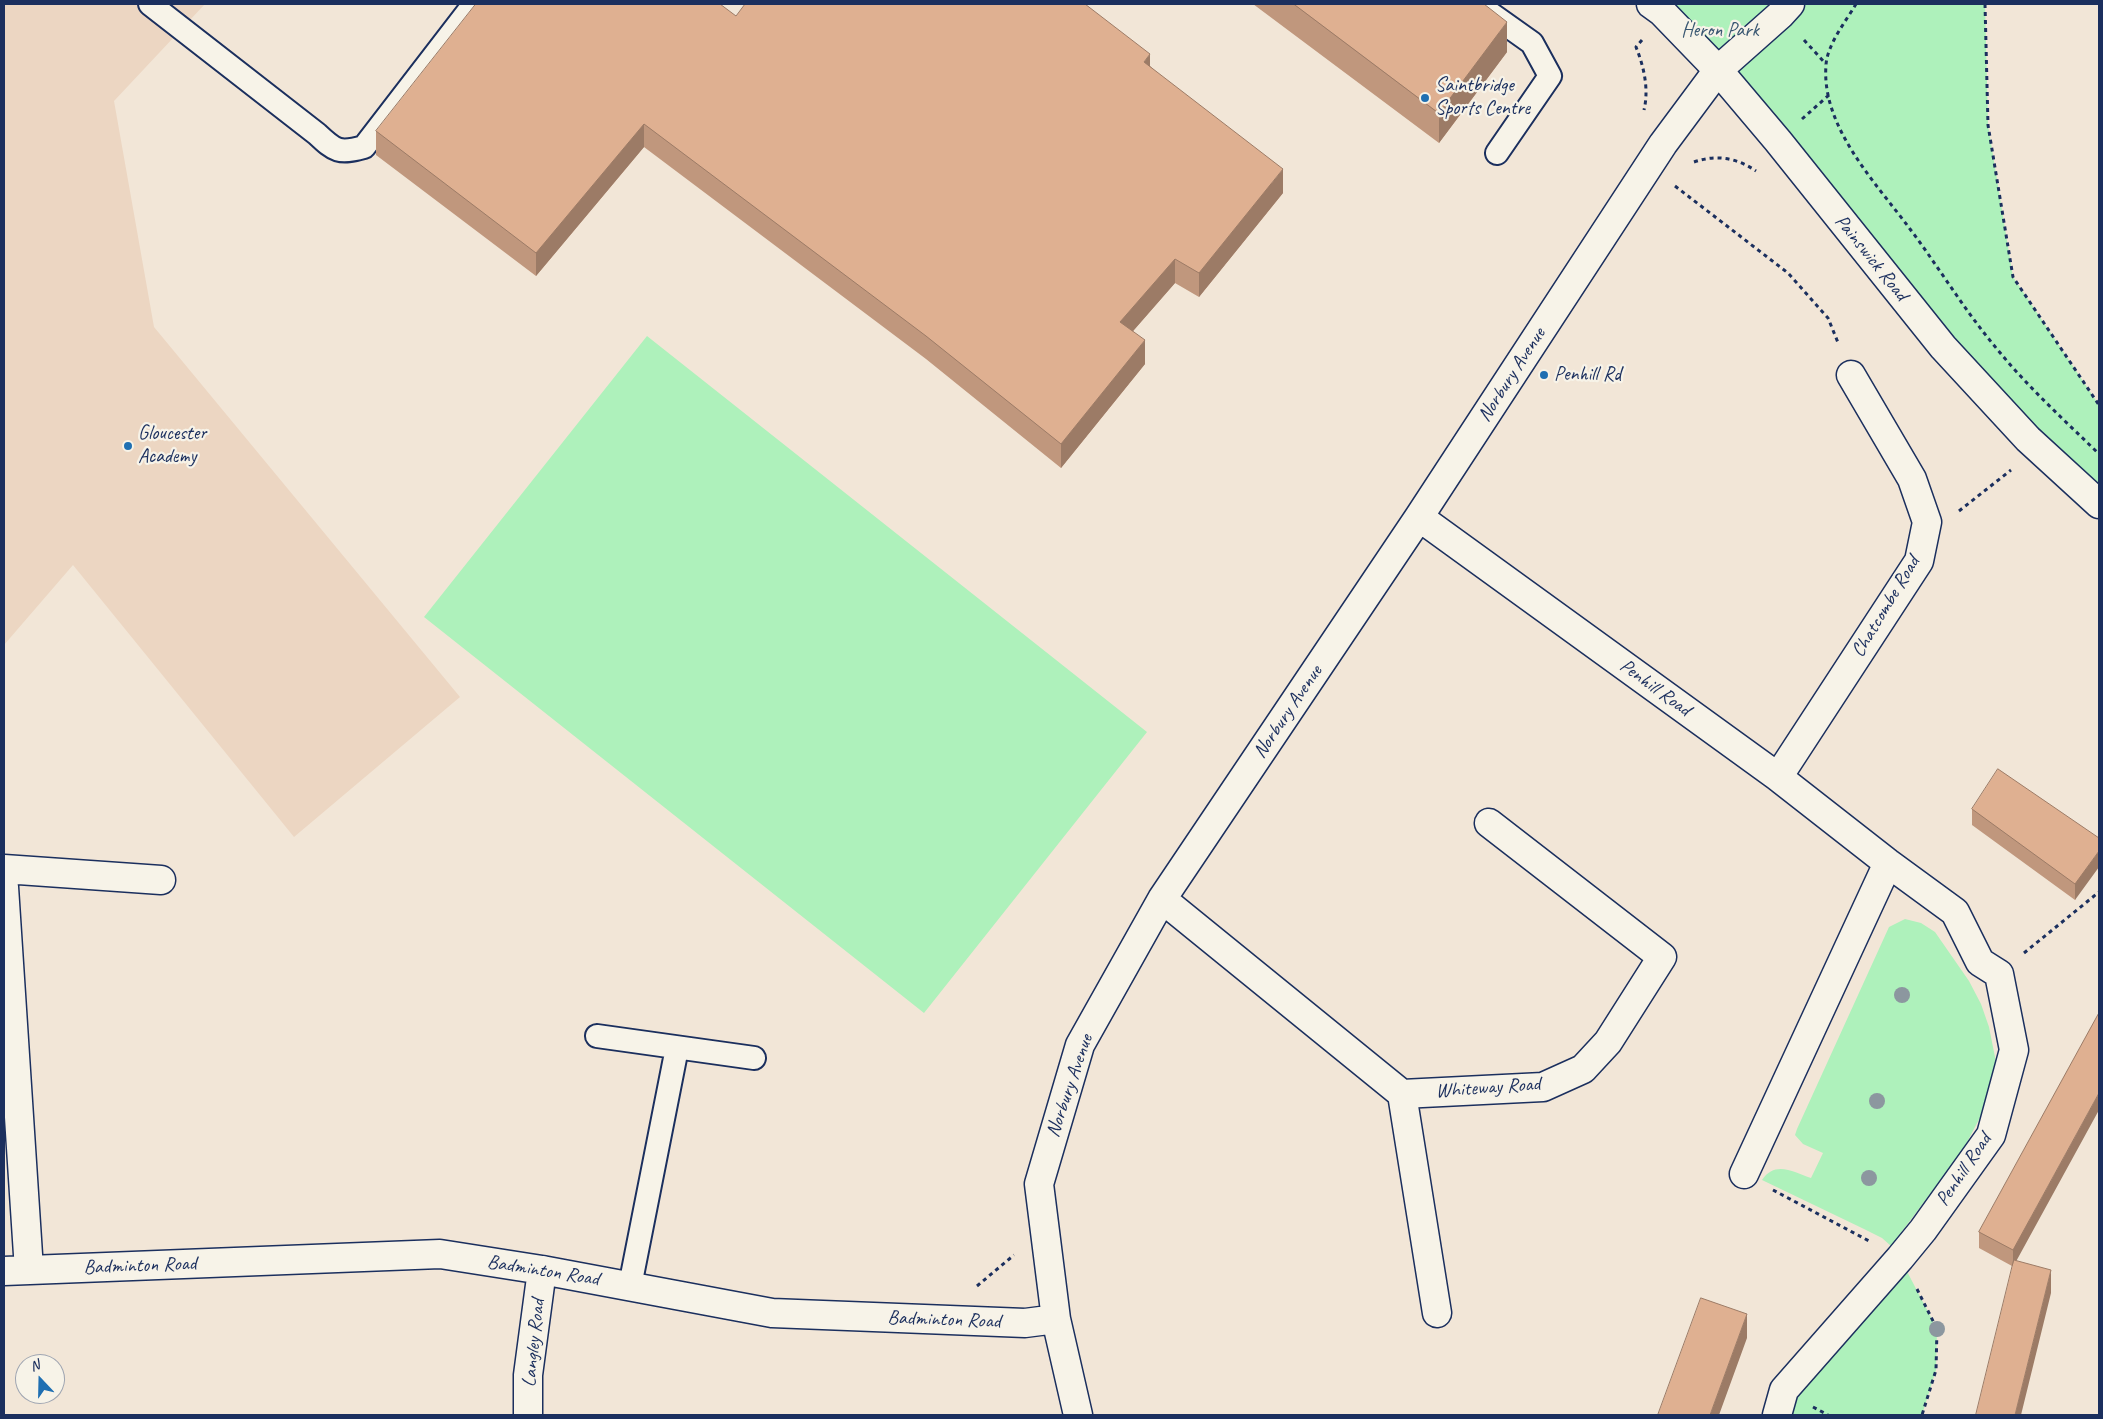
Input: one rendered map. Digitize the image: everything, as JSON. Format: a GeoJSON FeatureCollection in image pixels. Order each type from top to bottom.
{"type":"FeatureCollection","features":[{"type":"Feature","properties":{"kind":"street","name":"Painswick Road"},"geometry":{"type":"LineString","coordinates":[[1651,4],[1662,12],[1718,70],[1778,141],[1943,347],[2038,449],[2099,504]]}},
{"type":"Feature","properties":{"kind":"street","name":"Norbury Avenue"},"geometry":{"type":"LineString","coordinates":[[1078,1415],[1056,1319],[1039,1184],[1080,1045],[1162,899],[1419,517],[1663,144],[1718,70],[1790,4]]}},
{"type":"Feature","properties":{"kind":"street","name":"Chatcombe Road"},"geometry":{"type":"LineString","coordinates":[[1778,777],[1919,561],[1927,522],[1912,479],[1851,375]]}},
{"type":"Feature","properties":{"kind":"street","name":"Penhill Road"},"geometry":{"type":"LineString","coordinates":[[1419,517],[1778,777],[1955,912],[1980,962],[1999,974],[2014,1050],[1991,1135],[1923,1230],[1784,1390],[1777,1415]]}},
{"type":"Feature","properties":{"kind":"street","name":"Whiteway Road"},"geometry":{"type":"LineString","coordinates":[[1402,1094],[1543,1087],[1583,1069],[1608,1042],[1662,957],[1489,823]]}},
{"type":"Feature","properties":{"kind":"street"},"geometry":{"type":"LineString","coordinates":[[1744,1174],[1888,862]]}},
{"type":"Feature","properties":{"kind":"street"},"geometry":{"type":"LineString","coordinates":[[4,869],[161,880]]}},
{"type":"Feature","properties":{"kind":"street","name":"Badminton Road"},"geometry":{"type":"LineString","coordinates":[[4,887],[16,1271],[440,1254],[542,1270],[772,1313],[1026,1323],[1056,1319]]}},
{"type":"Feature","properties":{"kind":"street"},"geometry":{"type":"LineString","coordinates":[[1162,899],[1402,1094],[1437,1313]]}},
{"type":"Feature","properties":{"kind":"street","name":"Langley Road"},"geometry":{"type":"LineString","coordinates":[[528,1415],[528,1375],[542,1270]]}},
{"type":"Feature","properties":{"kind":"lane"},"geometry":{"type":"LineString","coordinates":[[150,4],[317,134],[332,149],[349,151],[364,147],[474,4]]}},
{"type":"Feature","properties":{"kind":"lane"},"geometry":{"type":"LineString","coordinates":[[1477,4],[1532,43],[1550,76],[1497,153]]}},
{"type":"Feature","properties":{"kind":"lane"},"geometry":{"type":"LineString","coordinates":[[597,1036],[754,1058]]}},
{"type":"Feature","properties":{"kind":"lane"},"geometry":{"type":"LineString","coordinates":[[630,1286],[677,1048]]}},
{"type":"Feature","properties":{"kind":"path"},"geometry":{"type":"LineString","coordinates":[[1856,4],[1834,40],[1826,64],[1832,107],[1842,136],[1871,178],[1912,231],[1951,289],[1997,349],[2043,400],[2099,454]]}},
{"type":"Feature","properties":{"kind":"path"},"geometry":{"type":"LineString","coordinates":[[1985,4],[1988,125],[2013,278],[2099,405]]}},
{"type":"Feature","properties":{"kind":"path"},"geometry":{"type":"LineString","coordinates":[[1674,185],[1788,273],[1828,318],[1851,375]]}},
{"type":"Feature","properties":{"kind":"path"},"geometry":{"type":"LineString","coordinates":[[1923,539],[2038,449]]}},
{"type":"Feature","properties":{"kind":"path"},"geometry":{"type":"LineString","coordinates":[[1999,974],[2099,892]]}},
{"type":"Feature","properties":{"kind":"path"},"geometry":{"type":"LineString","coordinates":[[1744,1174],[1900,1258],[1937,1329],[1936,1370],[1922,1415]]}},
{"type":"Feature","properties":{"kind":"path"},"geometry":{"type":"LineString","coordinates":[[971,1290],[1017,1253]]}},
{"type":"Feature","properties":{"kind":"shaded area","name":"Gloucester Academy"},"geometry":{"type":"Polygon","coordinates":[[[4,4],[205,4],[114,101],[154,327],[460,697],[294,837],[73,565],[4,645],[4,4]]]}},
{"type":"Feature","properties":{"kind":"green space","name":"Heron Park"},"geometry":{"type":"Polygon","coordinates":[[[1651,4],[1985,4],[1988,125],[2013,277],[2099,405],[2099,504],[1651,4]]]}},
{"type":"Feature","properties":{"kind":"green space"},"geometry":{"type":"Polygon","coordinates":[[[647,336],[1147,732],[924,1013],[424,617],[647,336]]]}},
{"type":"Feature","properties":{"kind":"green space"},"geometry":{"type":"Polygon","coordinates":[[[1905,919],[1921,923],[1935,932],[1969,981],[1981,1004],[1989,1027],[1996,1062],[1987,1104],[1963,1150],[1891,1246],[1882,1238],[1762,1180],[1773,1170],[1779,1169],[1785,1169],[1811,1178],[1823,1153],[1803,1144],[1795,1135],[1797,1129],[1889,927],[1905,919]]]}},
{"type":"Feature","properties":{"kind":"green space"},"geometry":{"type":"Polygon","coordinates":[[[1900,1258],[1937,1329],[1936,1370],[1922,1415],[1777,1415],[1900,1258]]]}},
{"type":"Feature","properties":{"kind":"building"},"geometry":{"type":"Polygon","coordinates":[[[476,4],[720,4],[736,16],[745,4],[1085,4],[1150,54],[1144,62],[1283,169],[1199,273],[1175,259],[1120,322],[1145,340],[1061,444],[926,336],[644,124],[536,253],[376,131],[476,4]]]}},
{"type":"Feature","properties":{"kind":"building","name":"Saintbridge Sports Centre"},"geometry":{"type":"Polygon","coordinates":[[[1294,4],[1484,4],[1507,22],[1439,113],[1294,4]]]}},
{"type":"Feature","properties":{"kind":"building"},"geometry":{"type":"Polygon","coordinates":[[[1998,769],[2099,838],[2099,851],[2075,884],[1972,809],[1998,769]]]}},
{"type":"Feature","properties":{"kind":"building"},"geometry":{"type":"Polygon","coordinates":[[[2099,1013],[2099,1093],[2013,1250],[1979,1232],[2099,1013]]]}},
{"type":"Feature","properties":{"kind":"building"},"geometry":{"type":"Polygon","coordinates":[[[2014,1260],[2051,1270],[2015,1415],[1976,1415],[2014,1260]]]}},
{"type":"Feature","properties":{"kind":"building"},"geometry":{"type":"Polygon","coordinates":[[[1701,1298],[1747,1314],[1710,1415],[1658,1415],[1701,1298]]]}},
{"type":"Feature","properties":{"kind":"place","name":"Saintbridge Sports Centre"},"geometry":{"type":"Point","coordinates":[1425,98]}},
{"type":"Feature","properties":{"kind":"place","name":"Penhill Rd"},"geometry":{"type":"Point","coordinates":[1544,375]}},
{"type":"Feature","properties":{"kind":"place","name":"Gloucester Academy"},"geometry":{"type":"Point","coordinates":[128,446]}}]}
